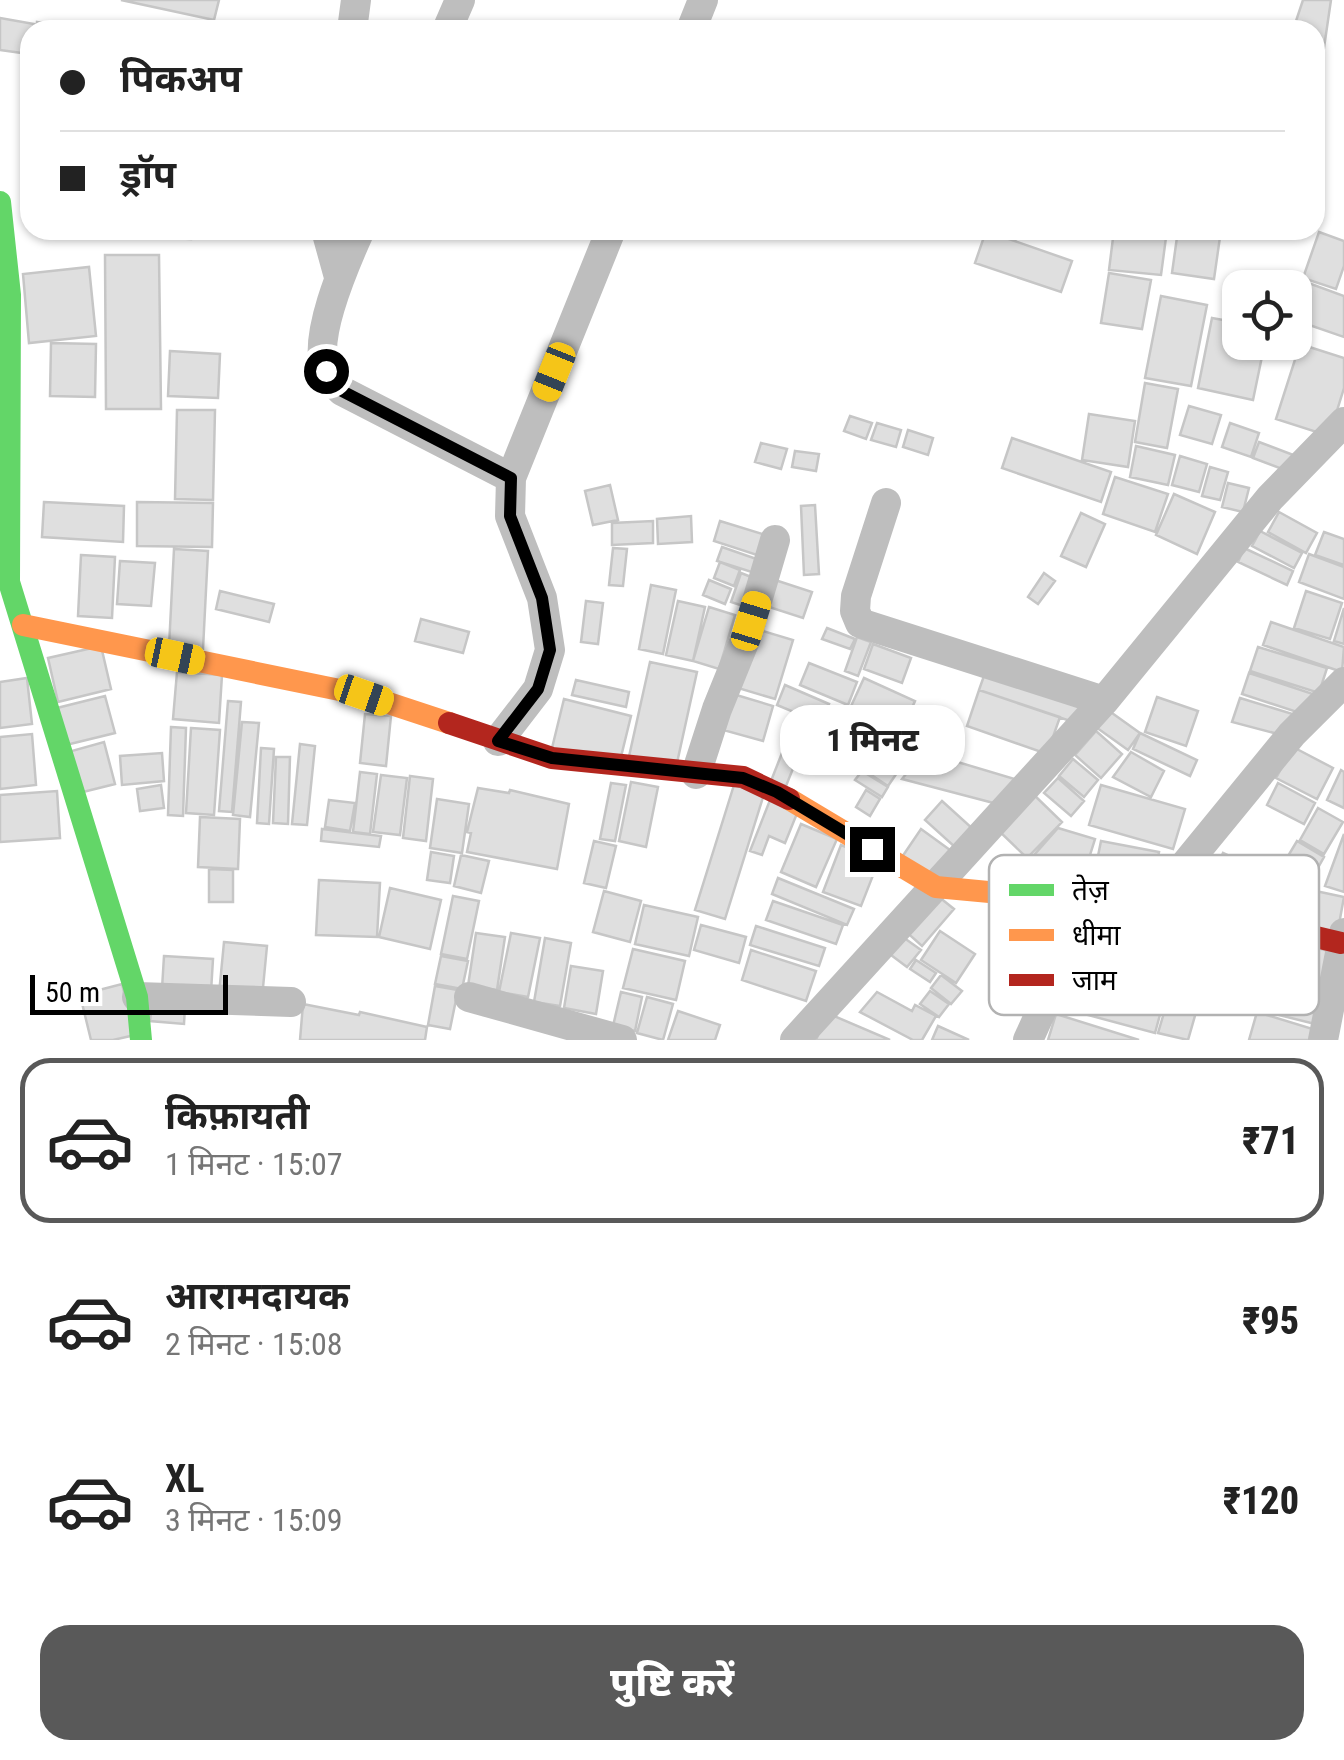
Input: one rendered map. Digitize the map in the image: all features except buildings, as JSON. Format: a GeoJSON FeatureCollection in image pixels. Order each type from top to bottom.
{"type":"FeatureCollection","features":[{"type":"Feature","properties":{"kind":"street"},"geometry":{"type":"LineString","coordinates":[[0,202],[5,295],[5,582],[24,625],[138,997],[141,1040]]}},
{"type":"Feature","properties":{"kind":"street"},"geometry":{"type":"LineString","coordinates":[[329,240],[339,277]]}},
{"type":"Feature","properties":{"kind":"street"},"geometry":{"type":"LineString","coordinates":[[356,240],[339,277],[322,348],[326,371],[342,391],[511,478]]}},
{"type":"Feature","properties":{"kind":"street"},"geometry":{"type":"LineString","coordinates":[[498,741],[538,689],[550,650],[542,598],[510,516],[511,478],[607,240]]}},
{"type":"Feature","properties":{"kind":"street"},"geometry":{"type":"LineString","coordinates":[[795,1040],[1104,701],[1270,498],[1344,422]]}},
{"type":"Feature","properties":{"kind":"street"},"geometry":{"type":"LineString","coordinates":[[886,503],[856,596],[855,611],[860,623],[1104,701]]}},
{"type":"Feature","properties":{"kind":"street"},"geometry":{"type":"LineString","coordinates":[[696,774],[747,635],[775,540]]}},
{"type":"Feature","properties":{"kind":"street"},"geometry":{"type":"LineString","coordinates":[[24,625],[364,695],[552,758],[743,778],[777,792],[936,887],[989,892]]}},
{"type":"Feature","properties":{"kind":"street"},"geometry":{"type":"LineString","coordinates":[[1193,855],[1292,734],[1344,682]]}},
{"type":"Feature","properties":{"kind":"street"},"geometry":{"type":"LineString","coordinates":[[1323,1040],[1343,938]]}},
{"type":"Feature","properties":{"kind":"street"},"geometry":{"type":"LineString","coordinates":[[138,997],[290,1002]]}},
{"type":"Feature","properties":{"kind":"street"},"geometry":{"type":"LineString","coordinates":[[469,997],[622,1040]]}},
{"type":"Feature","properties":{"kind":"street"},"geometry":{"type":"LineString","coordinates":[[1028,1040],[1039,1015]]}},
{"type":"Feature","properties":{"kind":"traffic: fast"},"geometry":{"type":"LineString","coordinates":[[0,202],[10,295],[9,582],[137,997],[141,1040]]}},
{"type":"Feature","properties":{"kind":"traffic: slow"},"geometry":{"type":"LineString","coordinates":[[23,625],[364,695],[449,723]]}},
{"type":"Feature","properties":{"kind":"traffic: slow"},"geometry":{"type":"LineString","coordinates":[[789,799],[936,887],[989,892]]}},
{"type":"Feature","properties":{"kind":"traffic: jam"},"geometry":{"type":"LineString","coordinates":[[449,723],[552,758],[743,777],[789,799]]}},
{"type":"Feature","properties":{"kind":"traffic: jam"},"geometry":{"type":"LineString","coordinates":[[1319,938],[1341,943]]}},
{"type":"Feature","properties":{"kind":"route"},"geometry":{"type":"LineString","coordinates":[[326,371],[342,391],[511,478],[510,516],[542,598],[550,650],[538,689],[498,741],[552,758],[743,778],[777,792],[872,849]]}}]}
